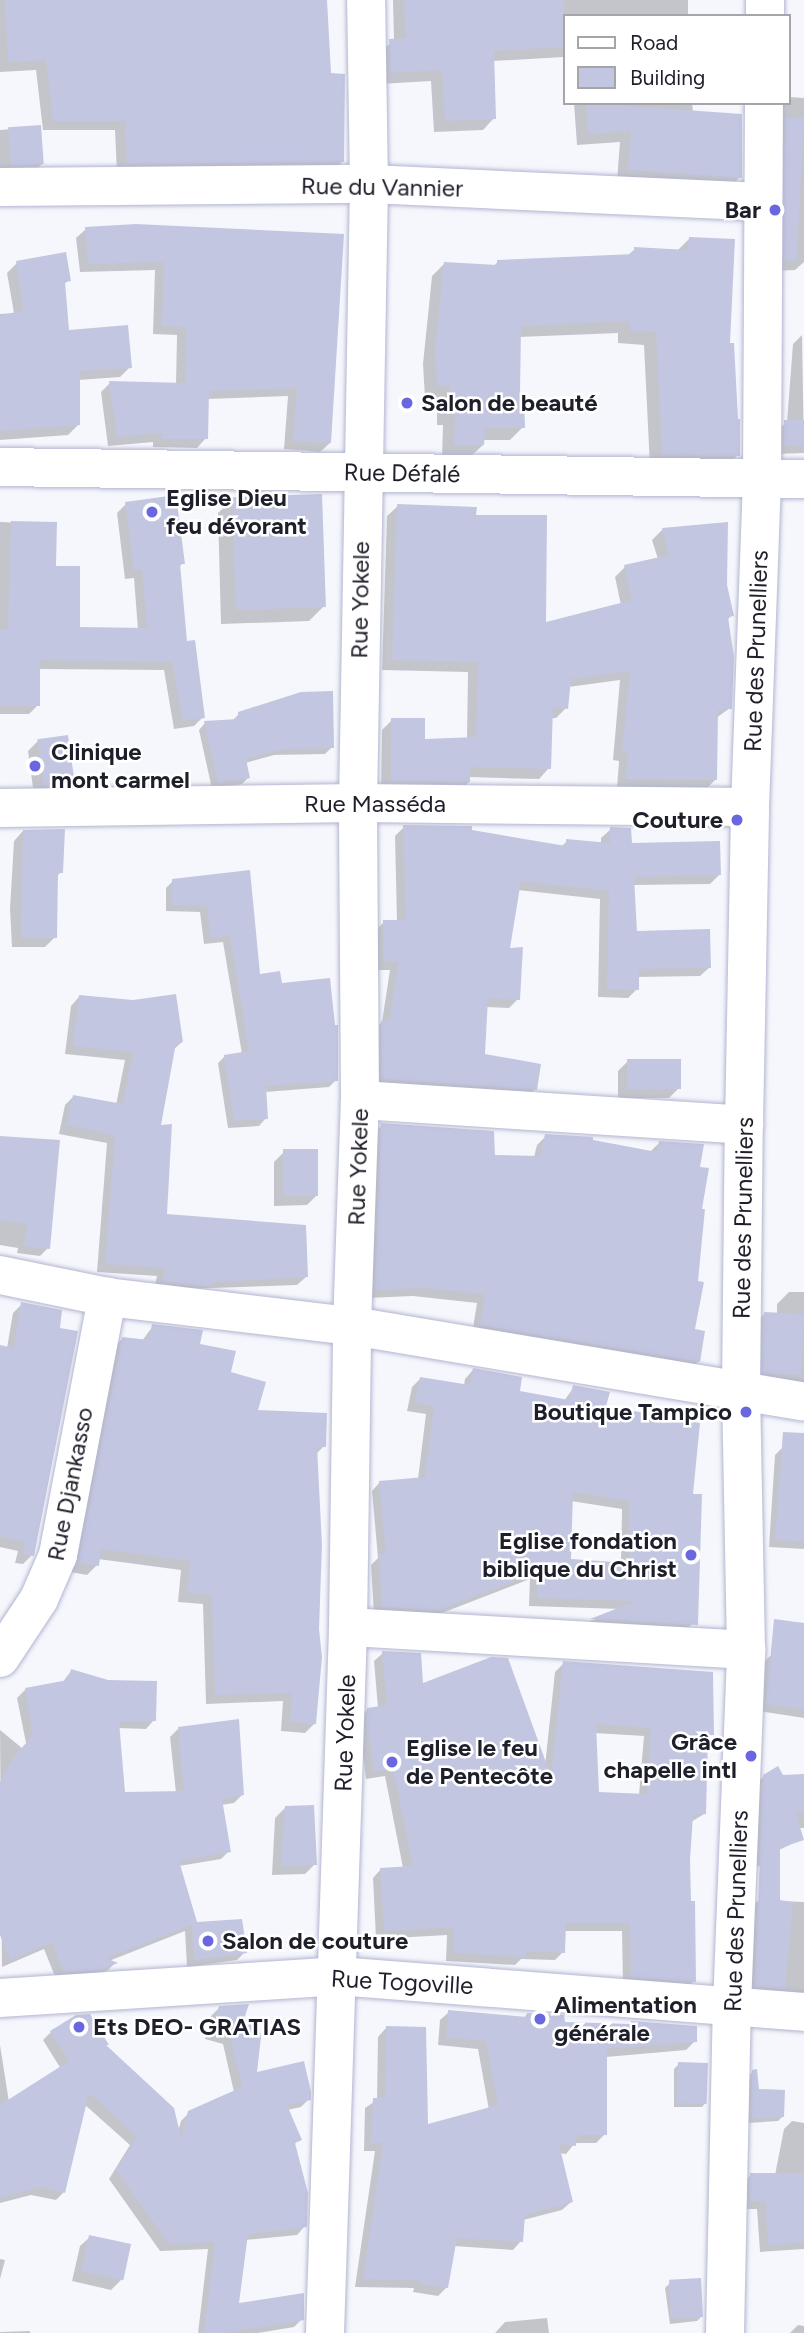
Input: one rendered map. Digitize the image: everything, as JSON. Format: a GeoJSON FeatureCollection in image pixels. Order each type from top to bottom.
{"type":"FeatureCollection","features":[{"type":"Feature","properties":{"kind":"street","name":"Rue Yokele"},"geometry":{"type":"LineString","coordinates":[[325,2333],[348,1627],[352,1326],[360,1100],[358,803],[369,184],[366,0]]}},
{"type":"Feature","properties":{"kind":"street","name":"Rue des Prunelliers"},"geometry":{"type":"LineString","coordinates":[[725,2333],[732,2005],[746,1650],[741,1392],[744,1125],[750,807],[762,479],[764,105]]}},
{"type":"Feature","properties":{"kind":"street","name":"Rue du Vannier"},"geometry":{"type":"LineString","coordinates":[[0,187],[369,184],[763,202]]}},
{"type":"Feature","properties":{"kind":"street","name":"Rue Défalé"},"geometry":{"type":"LineString","coordinates":[[0,467],[804,479]]}},
{"type":"Feature","properties":{"kind":"street","name":"Rue Masséda"},"geometry":{"type":"LineString","coordinates":[[0,808],[358,803],[750,807]]}},
{"type":"Feature","properties":{"kind":"street"},"geometry":{"type":"LineString","coordinates":[[360,1100],[744,1125]]}},
{"type":"Feature","properties":{"kind":"street"},"geometry":{"type":"LineString","coordinates":[[0,1275],[107,1297],[352,1326],[804,1402]]}},
{"type":"Feature","properties":{"kind":"street","name":"Rue Djankasso"},"geometry":{"type":"LineString","coordinates":[[0,1658],[39,1599],[58,1555],[107,1297]]}},
{"type":"Feature","properties":{"kind":"street"},"geometry":{"type":"LineString","coordinates":[[348,1627],[746,1650]]}},
{"type":"Feature","properties":{"kind":"street","name":"Rue Togoville"},"geometry":{"type":"LineString","coordinates":[[0,1998],[337,1976],[804,2012]]}},
{"type":"Feature","properties":{"kind":"building"},"geometry":{"type":"Polygon","coordinates":[[[5,0],[327,0],[331,73],[345,74],[344,162],[127,164],[125,121],[53,121],[46,60],[8,62],[5,0]]]}},
{"type":"Feature","properties":{"kind":"building"},"geometry":{"type":"Polygon","coordinates":[[[404,0],[564,0],[562,47],[494,51],[496,119],[445,121],[442,70],[391,73],[389,39],[406,38],[404,0]]]}},
{"type":"Feature","properties":{"kind":"building"},"geometry":{"type":"Polygon","coordinates":[[[586,105],[742,114],[742,178],[628,170],[631,131],[588,134],[586,105]]]}},
{"type":"Feature","properties":{"kind":"building"},"geometry":{"type":"Polygon","coordinates":[[[786,117],[804,118],[796,261],[779,260],[786,117]]]}},
{"type":"Feature","properties":{"kind":"building"},"geometry":{"type":"Polygon","coordinates":[[[41,125],[44,164],[11,166],[8,127],[41,125]]]}},
{"type":"Feature","properties":{"kind":"building"},"geometry":{"type":"Polygon","coordinates":[[[136,224],[344,234],[331,443],[293,441],[297,388],[209,391],[208,439],[162,439],[162,433],[117,437],[109,381],[185,383],[186,327],[162,326],[164,262],[88,264],[85,227],[136,224]]]}},
{"type":"Feature","properties":{"kind":"building"},"geometry":{"type":"Polygon","coordinates":[[[689,237],[735,239],[730,343],[734,343],[740,456],[662,455],[656,332],[630,331],[630,321],[521,326],[520,394],[524,394],[525,428],[485,428],[484,445],[454,445],[455,413],[449,413],[449,386],[437,386],[435,350],[444,262],[497,265],[497,260],[634,254],[634,247],[688,250],[689,237]]]}},
{"type":"Feature","properties":{"kind":"building"},"geometry":{"type":"Polygon","coordinates":[[[66,252],[71,281],[65,282],[69,330],[128,325],[132,368],[80,371],[80,425],[0,431],[0,316],[23,310],[16,261],[66,252]]]}},
{"type":"Feature","properties":{"kind":"building"},"geometry":{"type":"Polygon","coordinates":[[[784,420],[804,420],[804,446],[784,446],[784,420]]]}},
{"type":"Feature","properties":{"kind":"building"},"geometry":{"type":"Polygon","coordinates":[[[322,494],[326,607],[236,610],[232,497],[322,494]]]}},
{"type":"Feature","properties":{"kind":"building"},"geometry":{"type":"Polygon","coordinates":[[[176,495],[185,564],[180,564],[187,641],[195,640],[205,718],[183,721],[172,662],[40,660],[40,706],[0,706],[0,629],[8,629],[11,521],[57,522],[56,566],[80,566],[80,627],[147,628],[142,570],[134,571],[125,502],[176,495]]]}},
{"type":"Feature","properties":{"kind":"building"},"geometry":{"type":"Polygon","coordinates":[[[397,504],[477,507],[476,515],[547,515],[546,622],[632,600],[624,565],[669,555],[662,528],[728,522],[727,585],[734,616],[728,617],[734,657],[732,709],[718,709],[717,780],[626,779],[628,751],[622,751],[630,671],[571,679],[568,709],[553,707],[551,769],[470,767],[470,782],[391,781],[391,718],[425,718],[425,739],[476,737],[478,662],[392,660],[397,504]]]}},
{"type":"Feature","properties":{"kind":"building"},"geometry":{"type":"Polygon","coordinates":[[[333,691],[334,748],[282,749],[246,759],[250,778],[218,783],[204,721],[238,719],[238,712],[301,692],[333,691]]]}},
{"type":"Feature","properties":{"kind":"building"},"geometry":{"type":"Polygon","coordinates":[[[68,735],[75,785],[44,789],[37,739],[68,735]]]}},
{"type":"Feature","properties":{"kind":"building"},"geometry":{"type":"Polygon","coordinates":[[[403,825],[472,826],[472,830],[566,846],[566,839],[610,843],[610,827],[631,828],[632,843],[720,841],[721,875],[634,877],[637,931],[710,929],[711,968],[639,969],[639,990],[607,989],[609,891],[521,881],[510,948],[523,947],[520,1000],[488,998],[485,1054],[541,1064],[537,1090],[382,1079],[381,1021],[390,1020],[398,962],[383,962],[383,920],[406,920],[403,825]]]}},
{"type":"Feature","properties":{"kind":"building"},"geometry":{"type":"Polygon","coordinates":[[[65,829],[63,873],[58,873],[57,938],[21,938],[23,830],[65,829]]]}},
{"type":"Feature","properties":{"kind":"building"},"geometry":{"type":"Polygon","coordinates":[[[250,870],[260,974],[280,971],[282,983],[330,978],[335,1025],[338,1025],[338,1081],[266,1086],[268,1119],[234,1121],[224,1055],[249,1051],[230,936],[210,938],[207,905],[172,905],[172,879],[250,870]]]}},
{"type":"Feature","properties":{"kind":"building"},"geometry":{"type":"Polygon","coordinates":[[[176,994],[183,1042],[176,1043],[161,1125],[172,1124],[167,1214],[306,1225],[308,1277],[212,1282],[211,1287],[162,1281],[165,1268],[105,1264],[115,1135],[66,1125],[73,1095],[123,1104],[133,1052],[73,1046],[79,995],[133,1000],[176,994]]]}},
{"type":"Feature","properties":{"kind":"building"},"geometry":{"type":"Polygon","coordinates":[[[627,1059],[681,1059],[681,1089],[627,1089],[627,1059]]]}},
{"type":"Feature","properties":{"kind":"building"},"geometry":{"type":"Polygon","coordinates":[[[381,1123],[494,1131],[495,1155],[540,1156],[545,1134],[593,1137],[593,1140],[657,1152],[659,1141],[704,1144],[700,1167],[709,1168],[702,1209],[705,1209],[698,1281],[704,1282],[695,1329],[705,1331],[700,1362],[480,1325],[485,1294],[423,1288],[375,1290],[381,1123]]]}},
{"type":"Feature","properties":{"kind":"building"},"geometry":{"type":"Polygon","coordinates":[[[0,1136],[60,1140],[50,1249],[24,1246],[27,1224],[0,1220],[0,1136]]]}},
{"type":"Feature","properties":{"kind":"building"},"geometry":{"type":"Polygon","coordinates":[[[283,1149],[318,1149],[318,1196],[283,1196],[283,1149]]]}},
{"type":"Feature","properties":{"kind":"building"},"geometry":{"type":"Polygon","coordinates":[[[21,1302],[62,1310],[60,1328],[78,1331],[34,1556],[23,1554],[26,1542],[0,1537],[0,1345],[14,1348],[21,1302]]]}},
{"type":"Feature","properties":{"kind":"building"},"geometry":{"type":"Polygon","coordinates":[[[764,1312],[804,1314],[801,1375],[761,1373],[764,1312]]]}},
{"type":"Feature","properties":{"kind":"building"},"geometry":{"type":"Polygon","coordinates":[[[152,1324],[203,1330],[200,1344],[236,1351],[231,1372],[266,1382],[258,1410],[327,1413],[326,1447],[317,1447],[322,1545],[319,1629],[322,1657],[316,1724],[290,1722],[292,1693],[215,1695],[212,1595],[187,1593],[190,1561],[101,1549],[99,1566],[78,1563],[122,1337],[149,1340],[152,1324]]]}},
{"type":"Feature","properties":{"kind":"building"},"geometry":{"type":"Polygon","coordinates":[[[473,1368],[522,1377],[520,1391],[569,1400],[573,1385],[610,1392],[606,1406],[700,1423],[693,1494],[702,1494],[698,1625],[590,1619],[636,1601],[537,1598],[538,1572],[439,1610],[382,1607],[379,1554],[386,1554],[379,1481],[425,1477],[434,1406],[415,1403],[420,1377],[470,1385],[473,1368]],[[573,1492],[571,1559],[629,1563],[629,1501],[573,1492]]]}},
{"type":"Feature","properties":{"kind":"building"},"geometry":{"type":"Polygon","coordinates":[[[783,1432],[804,1433],[804,1542],[775,1540],[783,1432]]]}},
{"type":"Feature","properties":{"kind":"building"},"geometry":{"type":"Polygon","coordinates":[[[774,1619],[804,1623],[804,1710],[766,1704],[774,1619]]]}},
{"type":"Feature","properties":{"kind":"building"},"geometry":{"type":"Polygon","coordinates":[[[382,1651],[421,1653],[423,1683],[491,1657],[508,1658],[551,1776],[563,1661],[713,1672],[714,1735],[708,1735],[706,1814],[693,1815],[690,1860],[691,1901],[695,1901],[696,1982],[631,1977],[630,1923],[566,1923],[565,1953],[526,1951],[526,1957],[454,1953],[454,1927],[384,1931],[380,1868],[413,1866],[393,1768],[374,1772],[367,1708],[387,1705],[382,1651]],[[596,1724],[599,1792],[647,1794],[651,1728],[596,1724]]]}},
{"type":"Feature","properties":{"kind":"building"},"geometry":{"type":"Polygon","coordinates":[[[71,1669],[108,1680],[157,1681],[156,1721],[119,1721],[125,1792],[184,1791],[178,1727],[239,1719],[244,1795],[222,1799],[231,1852],[179,1861],[197,1922],[242,1919],[247,1953],[194,1960],[192,1925],[106,1958],[118,1963],[100,1970],[63,1972],[52,1942],[10,1960],[0,1935],[0,1782],[13,1758],[33,1735],[25,1688],[68,1680],[71,1669]]]}},
{"type":"Feature","properties":{"kind":"building"},"geometry":{"type":"Polygon","coordinates":[[[778,1766],[783,1775],[804,1774],[804,1811],[796,1814],[804,1840],[780,1848],[780,1900],[793,1902],[785,1989],[755,1986],[763,1775],[778,1766]]]}},
{"type":"Feature","properties":{"kind":"building"},"geometry":{"type":"Polygon","coordinates":[[[314,1805],[317,1865],[281,1866],[285,1806],[314,1805]]]}},
{"type":"Feature","properties":{"kind":"building"},"geometry":{"type":"Polygon","coordinates":[[[249,2004],[244,2019],[258,2020],[261,2037],[257,2072],[304,2061],[311,2100],[287,2105],[302,2140],[295,2143],[308,2193],[307,2227],[248,2234],[239,2303],[304,2293],[304,2320],[223,2333],[204,2333],[215,2242],[169,2244],[116,2170],[137,2137],[89,2093],[65,2193],[41,2187],[0,2198],[0,2105],[69,2061],[50,2031],[76,2015],[90,2014],[109,2045],[106,2045],[174,2108],[181,2137],[188,2111],[242,2087],[230,2036],[212,2031],[219,2006],[249,2004]]]}},
{"type":"Feature","properties":{"kind":"building"},"geometry":{"type":"Polygon","coordinates":[[[448,2010],[527,2017],[527,2013],[564,2015],[565,2022],[631,2024],[631,2021],[697,2026],[697,2042],[607,2049],[607,2135],[577,2135],[576,2146],[559,2144],[573,2202],[525,2215],[523,2242],[457,2238],[448,2288],[420,2284],[421,2280],[363,2279],[383,2143],[371,2143],[373,2098],[385,2098],[386,2026],[426,2027],[428,2124],[498,2105],[486,2041],[446,2037],[448,2010]]]}},
{"type":"Feature","properties":{"kind":"building"},"geometry":{"type":"Polygon","coordinates":[[[678,2062],[708,2063],[707,2104],[677,2103],[678,2062]]]}},
{"type":"Feature","properties":{"kind":"building"},"geometry":{"type":"Polygon","coordinates":[[[757,2069],[759,2089],[785,2090],[784,2117],[751,2119],[752,2070],[757,2069]]]}},
{"type":"Feature","properties":{"kind":"building"},"geometry":{"type":"Polygon","coordinates":[[[750,2173],[804,2173],[804,2242],[768,2245],[765,2201],[750,2201],[750,2173]]]}},
{"type":"Feature","properties":{"kind":"building"},"geometry":{"type":"Polygon","coordinates":[[[89,2235],[131,2244],[123,2280],[81,2271],[89,2235]]]}},
{"type":"Feature","properties":{"kind":"building"},"geometry":{"type":"Polygon","coordinates":[[[701,2278],[703,2317],[671,2319],[669,2280],[701,2278]]]}},
{"type":"Feature","properties":{"kind":"place","name":"Bar"},"geometry":{"type":"Point","coordinates":[775,210]}},
{"type":"Feature","properties":{"kind":"place","name":"Salon de beauté"},"geometry":{"type":"Point","coordinates":[407,403]}},
{"type":"Feature","properties":{"kind":"place","name":"Eglise Dieu feu dévorant"},"geometry":{"type":"Point","coordinates":[152,512]}},
{"type":"Feature","properties":{"kind":"place","name":"Clinique mont carmel"},"geometry":{"type":"Point","coordinates":[35,766]}},
{"type":"Feature","properties":{"kind":"place","name":"Couture"},"geometry":{"type":"Point","coordinates":[737,820]}},
{"type":"Feature","properties":{"kind":"place","name":"Boutique Tampico"},"geometry":{"type":"Point","coordinates":[746,1412]}},
{"type":"Feature","properties":{"kind":"place","name":"Eglise fondation biblique du Christ"},"geometry":{"type":"Point","coordinates":[691,1555]}},
{"type":"Feature","properties":{"kind":"place","name":"Grâce chapelle intl"},"geometry":{"type":"Point","coordinates":[751,1756]}},
{"type":"Feature","properties":{"kind":"place","name":"Eglise le feu de Pentecôte"},"geometry":{"type":"Point","coordinates":[392,1762]}},
{"type":"Feature","properties":{"kind":"place","name":"Salon de couture"},"geometry":{"type":"Point","coordinates":[208,1941]}},
{"type":"Feature","properties":{"kind":"place","name":"Alimentation générale"},"geometry":{"type":"Point","coordinates":[540,2019]}},
{"type":"Feature","properties":{"kind":"place","name":"Ets DEO- GRATIAS"},"geometry":{"type":"Point","coordinates":[79,2027]}}]}
